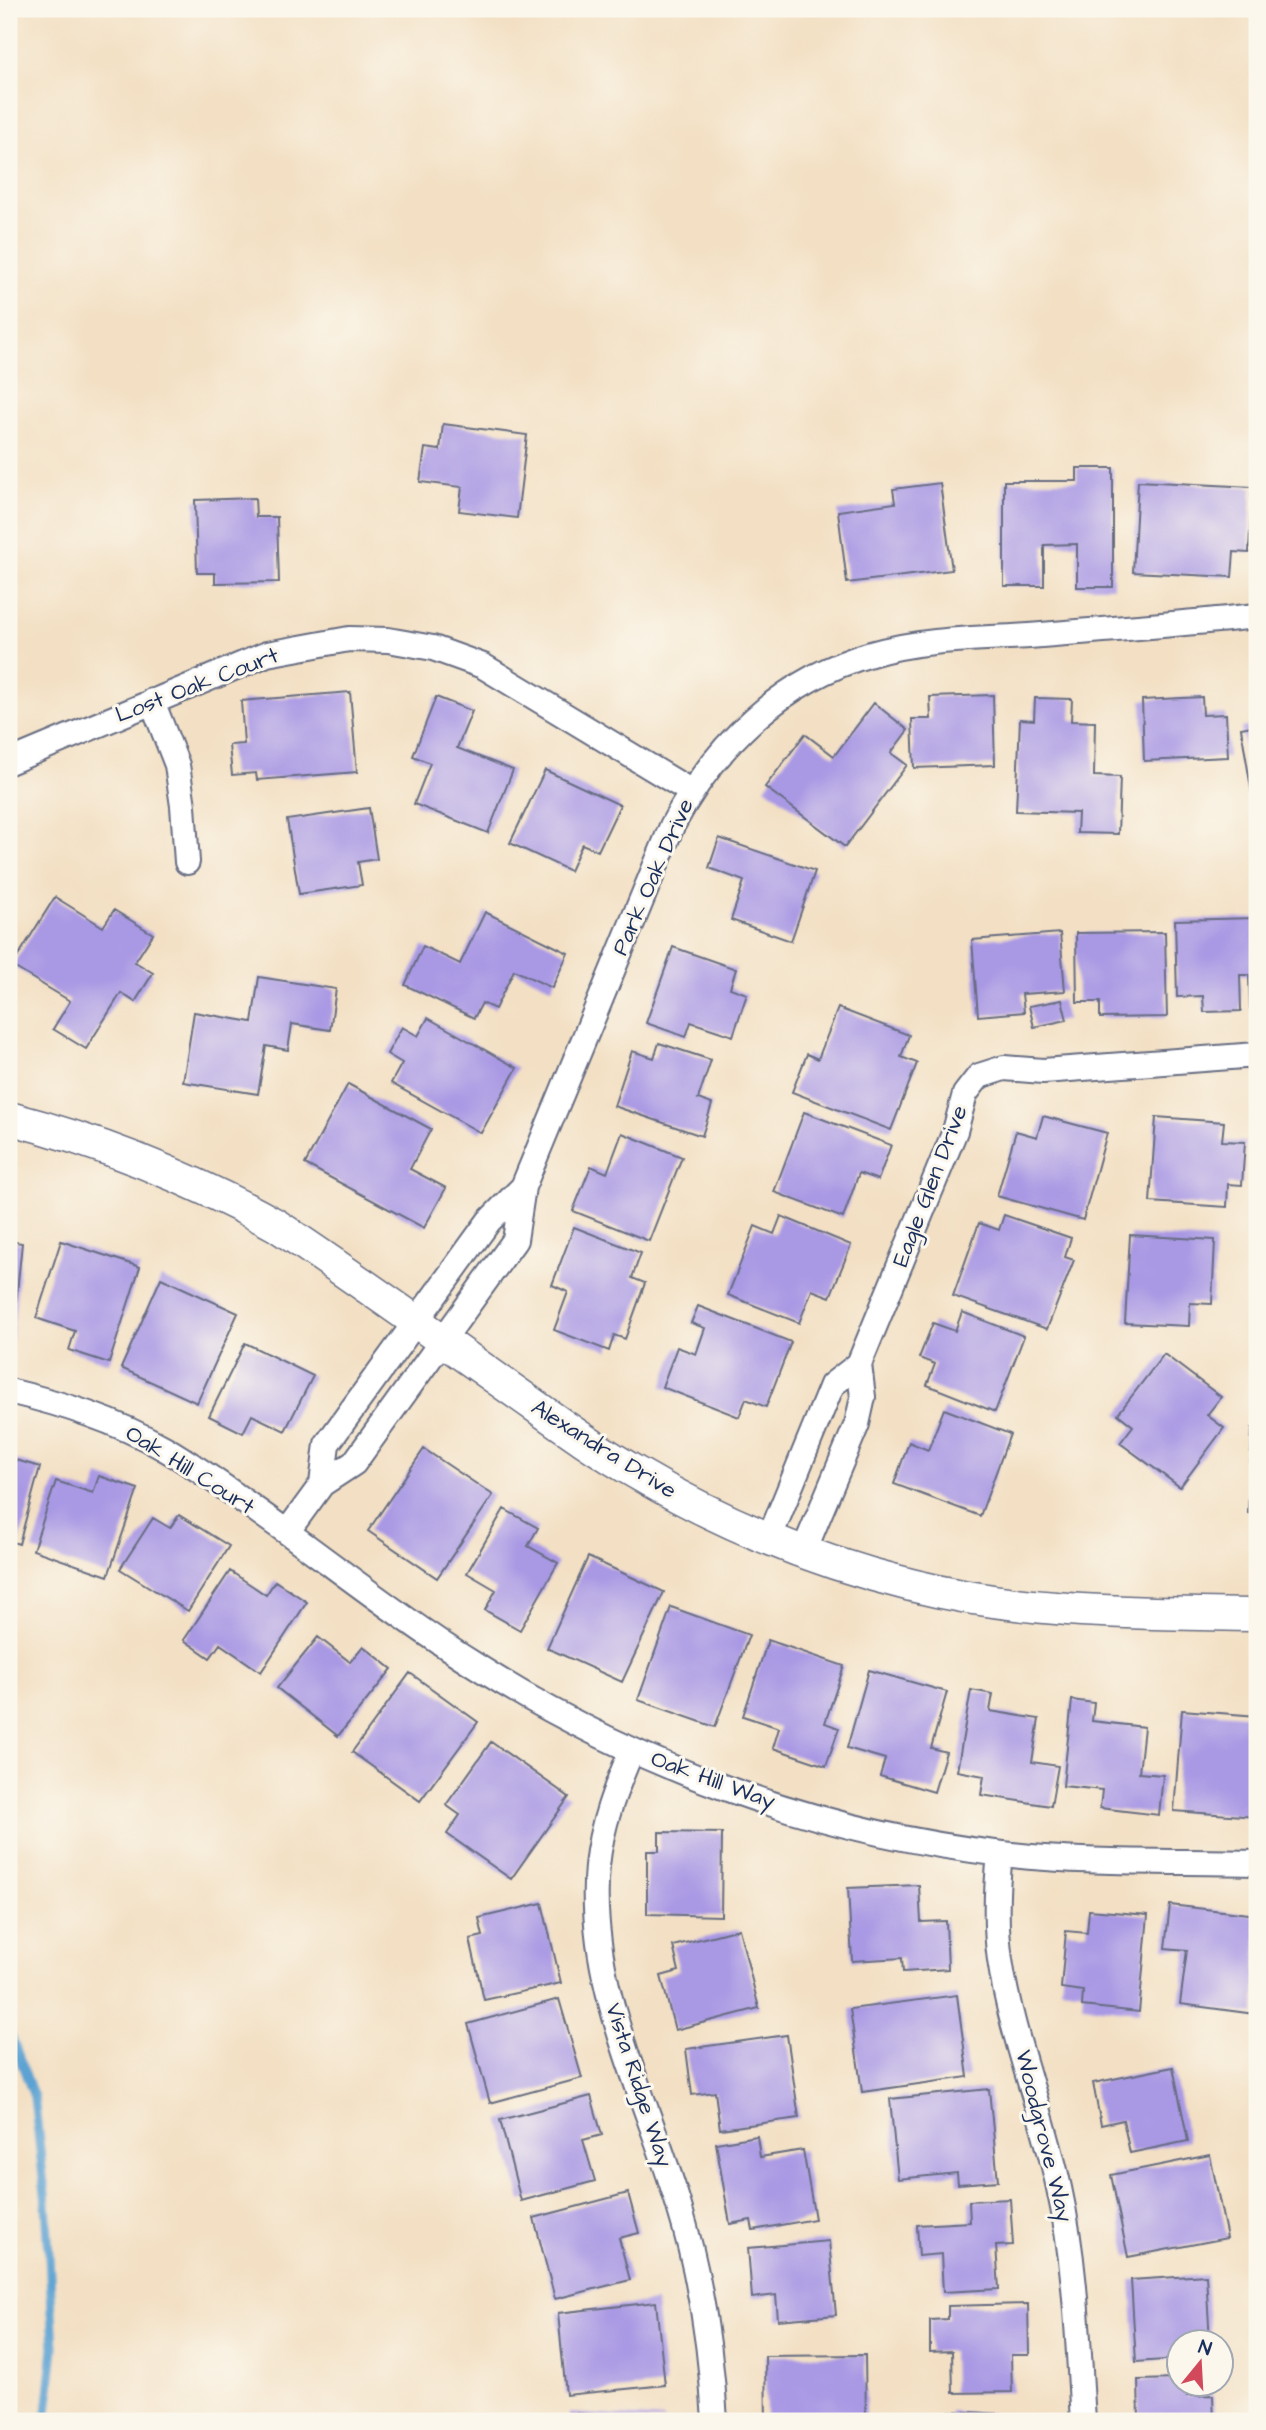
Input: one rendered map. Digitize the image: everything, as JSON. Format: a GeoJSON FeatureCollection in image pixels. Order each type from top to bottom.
{"type":"FeatureCollection","features":[{"type":"Feature","properties":{"kind":"street","name":"Park Oak Drive"},"geometry":{"type":"LineString","coordinates":[[443,1340],[515,1240],[523,1186],[671,826],[690,791],[716,757],[743,729],[784,693],[824,670],[872,653],[929,643],[1189,624],[1257,616]]}},
{"type":"Feature","properties":{"kind":"street","name":"Lost Oak Court"},"geometry":{"type":"LineString","coordinates":[[9,762],[267,654],[349,639],[388,640],[433,648],[483,666],[690,791]]}},
{"type":"Feature","properties":{"kind":"street"},"geometry":{"type":"LineString","coordinates":[[152,701],[177,765],[187,862]]}},
{"type":"Feature","properties":{"kind":"street","name":"Eagle Glen Drive"},"geometry":{"type":"LineString","coordinates":[[803,1553],[857,1424],[863,1397],[859,1364],[955,1131],[965,1094],[979,1076],[1004,1068],[1044,1071],[1257,1055]]}},
{"type":"Feature","properties":{"kind":"street","name":"Alexandra Drive"},"geometry":{"type":"LineString","coordinates":[[9,1118],[119,1150],[225,1197],[276,1224],[591,1445],[634,1472],[682,1499],[803,1553],[912,1586],[1018,1605],[1109,1612],[1257,1615]]}},
{"type":"Feature","properties":{"kind":"street","name":"Park Oak Drive"},"geometry":{"type":"LineString","coordinates":[[416,1322],[488,1221],[523,1186]]}},
{"type":"Feature","properties":{"kind":"street"},"geometry":{"type":"LineString","coordinates":[[464,1255],[490,1275]]}},
{"type":"Feature","properties":{"kind":"street"},"geometry":{"type":"LineString","coordinates":[[322,1484],[327,1444],[416,1322]]}},
{"type":"Feature","properties":{"kind":"street"},"geometry":{"type":"LineString","coordinates":[[287,1532],[322,1484],[354,1463],[443,1340]]}},
{"type":"Feature","properties":{"kind":"street","name":"Eagle Glen Drive"},"geometry":{"type":"LineString","coordinates":[[769,1539],[832,1385],[859,1364]]}},
{"type":"Feature","properties":{"kind":"street","name":"Oak Hill Court"},"geometry":{"type":"LineString","coordinates":[[9,1391],[53,1401],[95,1416],[163,1448],[287,1532]]}},
{"type":"Feature","properties":{"kind":"street"},"geometry":{"type":"LineString","coordinates":[[359,1401],[385,1420]]}},
{"type":"Feature","properties":{"kind":"street"},"geometry":{"type":"LineString","coordinates":[[805,1447],[842,1461]]}},
{"type":"Feature","properties":{"kind":"street","name":"Oak Hill Way"},"geometry":{"type":"LineString","coordinates":[[287,1532],[434,1639],[478,1668],[570,1720],[632,1750],[696,1776],[810,1815],[939,1844],[1000,1854],[1041,1858],[1257,1863]]}},
{"type":"Feature","properties":{"kind":"street","name":"Vista Ridge Way"},"geometry":{"type":"LineString","coordinates":[[632,1750],[608,1810],[600,1841],[597,1866],[598,1939],[615,2016],[678,2202],[693,2255],[704,2305],[715,2421]]}},
{"type":"Feature","properties":{"kind":"street","name":"Woodgrove Way"},"geometry":{"type":"LineString","coordinates":[[1000,1854],[996,1899],[1000,1961],[1060,2189],[1070,2243],[1083,2421]]}},
{"type":"Feature","properties":{"kind":"building"},"geometry":{"type":"Polygon","coordinates":[[[443,424],[527,435],[517,518],[459,511],[462,487],[420,482],[425,448],[440,450],[443,424]]]}},
{"type":"Feature","properties":{"kind":"building"},"geometry":{"type":"Polygon","coordinates":[[[1077,468],[1113,468],[1113,587],[1077,587],[1077,544],[1044,545],[1044,586],[1004,586],[1004,481],[1077,481],[1077,468]]]}},
{"type":"Feature","properties":{"kind":"building"},"geometry":{"type":"Polygon","coordinates":[[[1138,481],[1252,487],[1249,553],[1234,552],[1232,577],[1133,572],[1138,481]]]}},
{"type":"Feature","properties":{"kind":"building"},"geometry":{"type":"Polygon","coordinates":[[[940,483],[952,570],[847,583],[838,511],[895,503],[893,489],[940,483]]]}},
{"type":"Feature","properties":{"kind":"building"},"geometry":{"type":"Polygon","coordinates":[[[255,498],[256,517],[277,517],[279,582],[215,583],[215,573],[197,573],[195,500],[255,498]]]}},
{"type":"Feature","properties":{"kind":"building"},"geometry":{"type":"Polygon","coordinates":[[[350,692],[357,772],[257,780],[256,773],[232,775],[229,745],[244,744],[241,701],[350,692]]]}},
{"type":"Feature","properties":{"kind":"building"},"geometry":{"type":"Polygon","coordinates":[[[993,695],[995,765],[914,768],[912,719],[931,719],[930,697],[993,695]]]}},
{"type":"Feature","properties":{"kind":"building"},"geometry":{"type":"Polygon","coordinates":[[[436,697],[472,711],[457,748],[513,770],[488,833],[414,804],[430,763],[413,756],[436,697]]]}},
{"type":"Feature","properties":{"kind":"building"},"geometry":{"type":"Polygon","coordinates":[[[1202,697],[1203,715],[1226,714],[1228,757],[1144,761],[1142,700],[1202,697]]]}},
{"type":"Feature","properties":{"kind":"building"},"geometry":{"type":"Polygon","coordinates":[[[1035,698],[1072,699],[1071,721],[1095,722],[1094,776],[1120,777],[1118,834],[1077,833],[1078,813],[1016,811],[1020,719],[1034,720],[1035,698]]]}},
{"type":"Feature","properties":{"kind":"building"},"geometry":{"type":"Polygon","coordinates":[[[874,703],[908,730],[891,753],[907,765],[845,847],[765,787],[805,734],[834,756],[874,703]]]}},
{"type":"Feature","properties":{"kind":"building"},"geometry":{"type":"Polygon","coordinates":[[[1257,725],[1257,806],[1254,806],[1241,728],[1257,725]]]}},
{"type":"Feature","properties":{"kind":"building"},"geometry":{"type":"Polygon","coordinates":[[[545,770],[620,805],[598,851],[582,844],[570,871],[510,843],[545,770]]]}},
{"type":"Feature","properties":{"kind":"building"},"geometry":{"type":"Polygon","coordinates":[[[369,808],[377,859],[358,862],[362,885],[299,894],[287,820],[369,808]]]}},
{"type":"Feature","properties":{"kind":"building"},"geometry":{"type":"Polygon","coordinates":[[[719,838],[815,871],[791,941],[731,920],[744,881],[709,868],[719,838]]]}},
{"type":"Feature","properties":{"kind":"building"},"geometry":{"type":"Polygon","coordinates":[[[55,897],[103,927],[114,910],[153,934],[135,962],[153,973],[135,1002],[121,993],[86,1049],[53,1029],[70,1001],[12,966],[55,897]]]}},
{"type":"Feature","properties":{"kind":"building"},"geometry":{"type":"Polygon","coordinates":[[[485,912],[568,953],[552,988],[514,970],[495,1009],[482,1003],[474,1018],[405,985],[423,946],[460,964],[485,912]]]}},
{"type":"Feature","properties":{"kind":"building"},"geometry":{"type":"Polygon","coordinates":[[[1257,918],[1257,1007],[1250,1008],[1249,975],[1240,975],[1241,1011],[1204,1012],[1203,996],[1177,997],[1175,920],[1257,918]]]}},
{"type":"Feature","properties":{"kind":"building"},"geometry":{"type":"Polygon","coordinates":[[[1165,932],[1167,1017],[1100,1018],[1100,1002],[1077,1002],[1076,933],[1165,932]]]}},
{"type":"Feature","properties":{"kind":"building"},"geometry":{"type":"Polygon","coordinates":[[[1060,933],[1065,991],[1022,994],[1024,1012],[978,1016],[972,940],[1060,933]]]}},
{"type":"Feature","properties":{"kind":"building"},"geometry":{"type":"Polygon","coordinates":[[[673,947],[736,969],[730,988],[747,994],[733,1036],[691,1022],[686,1037],[646,1023],[673,947]]]}},
{"type":"Feature","properties":{"kind":"building"},"geometry":{"type":"Polygon","coordinates":[[[259,977],[336,989],[330,1030],[292,1024],[288,1050],[266,1046],[258,1094],[183,1082],[194,1012],[252,1022],[259,977]]]}},
{"type":"Feature","properties":{"kind":"building"},"geometry":{"type":"Polygon","coordinates":[[[1062,1000],[1067,1020],[1034,1027],[1029,1006],[1062,1000]]]}},
{"type":"Feature","properties":{"kind":"building"},"geometry":{"type":"Polygon","coordinates":[[[838,1008],[909,1035],[901,1057],[917,1063],[891,1130],[792,1092],[807,1054],[818,1059],[838,1008]]]}},
{"type":"Feature","properties":{"kind":"building"},"geometry":{"type":"Polygon","coordinates":[[[428,1018],[517,1068],[481,1133],[391,1083],[402,1063],[387,1054],[402,1027],[418,1036],[428,1018]]]}},
{"type":"Feature","properties":{"kind":"building"},"geometry":{"type":"Polygon","coordinates":[[[659,1043],[711,1060],[698,1099],[712,1104],[702,1136],[614,1106],[632,1051],[654,1058],[659,1043]]]}},
{"type":"Feature","properties":{"kind":"building"},"geometry":{"type":"Polygon","coordinates":[[[348,1084],[431,1129],[410,1169],[446,1188],[424,1228],[305,1164],[348,1084]]]}},
{"type":"Feature","properties":{"kind":"building"},"geometry":{"type":"Polygon","coordinates":[[[804,1112],[891,1145],[878,1180],[859,1173],[843,1218],[774,1192],[804,1112]]]}},
{"type":"Feature","properties":{"kind":"building"},"geometry":{"type":"Polygon","coordinates":[[[1043,1116],[1107,1133],[1083,1220],[997,1196],[1016,1131],[1037,1137],[1043,1116]]]}},
{"type":"Feature","properties":{"kind":"building"},"geometry":{"type":"Polygon","coordinates":[[[1156,1117],[1224,1122],[1222,1141],[1245,1142],[1242,1185],[1228,1184],[1227,1207],[1150,1202],[1156,1117]]]}},
{"type":"Feature","properties":{"kind":"building"},"geometry":{"type":"Polygon","coordinates":[[[622,1133],[682,1157],[649,1241],[573,1211],[591,1166],[607,1173],[622,1133]]]}},
{"type":"Feature","properties":{"kind":"building"},"geometry":{"type":"Polygon","coordinates":[[[1004,1215],[1071,1238],[1065,1257],[1074,1260],[1047,1329],[953,1296],[979,1223],[999,1230],[1004,1215]]]}},
{"type":"Feature","properties":{"kind":"building"},"geometry":{"type":"Polygon","coordinates":[[[781,1216],[851,1245],[830,1297],[812,1290],[799,1323],[728,1295],[755,1226],[774,1234],[781,1216]]]}},
{"type":"Feature","properties":{"kind":"building"},"geometry":{"type":"Polygon","coordinates":[[[574,1227],[641,1253],[632,1278],[645,1283],[625,1339],[614,1335],[609,1351],[554,1330],[568,1292],[552,1285],[574,1227]]]}},
{"type":"Feature","properties":{"kind":"building"},"geometry":{"type":"Polygon","coordinates":[[[1130,1235],[1215,1240],[1212,1304],[1190,1303],[1189,1326],[1125,1323],[1130,1235]]]}},
{"type":"Feature","properties":{"kind":"building"},"geometry":{"type":"Polygon","coordinates":[[[9,1241],[22,1243],[12,1341],[9,1340],[9,1241]]]}},
{"type":"Feature","properties":{"kind":"building"},"geometry":{"type":"Polygon","coordinates":[[[61,1241],[140,1267],[109,1363],[69,1350],[75,1331],[36,1318],[61,1241]]]}},
{"type":"Feature","properties":{"kind":"building"},"geometry":{"type":"Polygon","coordinates":[[[161,1278],[238,1313],[197,1403],[121,1368],[161,1278]]]}},
{"type":"Feature","properties":{"kind":"building"},"geometry":{"type":"Polygon","coordinates":[[[698,1306],[791,1342],[766,1407],[746,1399],[739,1417],[662,1387],[677,1347],[696,1354],[705,1328],[691,1323],[698,1306]]]}},
{"type":"Feature","properties":{"kind":"building"},"geometry":{"type":"Polygon","coordinates":[[[962,1312],[1024,1336],[995,1412],[927,1385],[935,1364],[919,1358],[933,1323],[955,1331],[962,1312]]]}},
{"type":"Feature","properties":{"kind":"building"},"geometry":{"type":"Polygon","coordinates":[[[245,1343],[313,1376],[285,1431],[252,1415],[243,1433],[209,1416],[245,1343]]]}},
{"type":"Feature","properties":{"kind":"building"},"geometry":{"type":"Polygon","coordinates":[[[1164,1354],[1221,1397],[1207,1415],[1224,1428],[1180,1487],[1120,1443],[1133,1426],[1118,1414],[1164,1354]]]}},
{"type":"Feature","properties":{"kind":"building"},"geometry":{"type":"Polygon","coordinates":[[[944,1409],[1010,1434],[980,1516],[894,1484],[909,1442],[928,1450],[944,1409]]]}},
{"type":"Feature","properties":{"kind":"building"},"geometry":{"type":"Polygon","coordinates":[[[1252,1428],[1257,1428],[1257,1514],[1248,1513],[1252,1428]]]}},
{"type":"Feature","properties":{"kind":"building"},"geometry":{"type":"Polygon","coordinates":[[[424,1449],[493,1495],[437,1578],[368,1531],[424,1449]]]}},
{"type":"Feature","properties":{"kind":"building"},"geometry":{"type":"Polygon","coordinates":[[[9,1458],[40,1467],[19,1544],[9,1541],[9,1458]]]}},
{"type":"Feature","properties":{"kind":"building"},"geometry":{"type":"Polygon","coordinates":[[[99,1476],[138,1489],[108,1576],[33,1550],[56,1481],[93,1493],[99,1476]]]}},
{"type":"Feature","properties":{"kind":"building"},"geometry":{"type":"Polygon","coordinates":[[[504,1509],[538,1528],[528,1546],[558,1563],[520,1630],[485,1610],[496,1590],[467,1573],[504,1509]]]}},
{"type":"Feature","properties":{"kind":"building"},"geometry":{"type":"Polygon","coordinates":[[[179,1515],[229,1546],[188,1611],[120,1569],[153,1518],[170,1528],[179,1515]]]}},
{"type":"Feature","properties":{"kind":"building"},"geometry":{"type":"Polygon","coordinates":[[[588,1557],[664,1592],[622,1682],[547,1648],[588,1557]]]}},
{"type":"Feature","properties":{"kind":"building"},"geometry":{"type":"Polygon","coordinates":[[[230,1571],[266,1595],[275,1581],[307,1602],[261,1672],[220,1644],[210,1658],[184,1640],[230,1571]]]}},
{"type":"Feature","properties":{"kind":"building"},"geometry":{"type":"Polygon","coordinates":[[[671,1607],[749,1635],[715,1727],[638,1700],[671,1607]]]}},
{"type":"Feature","properties":{"kind":"building"},"geometry":{"type":"Polygon","coordinates":[[[318,1637],[350,1662],[363,1646],[392,1669],[338,1736],[277,1688],[318,1637]]]}},
{"type":"Feature","properties":{"kind":"building"},"geometry":{"type":"Polygon","coordinates":[[[768,1640],[844,1666],[825,1723],[839,1728],[826,1766],[773,1748],[779,1728],[743,1716],[768,1640]]]}},
{"type":"Feature","properties":{"kind":"building"},"geometry":{"type":"Polygon","coordinates":[[[869,1670],[947,1692],[931,1748],[946,1752],[934,1792],[880,1776],[885,1759],[847,1748],[869,1670]]]}},
{"type":"Feature","properties":{"kind":"building"},"geometry":{"type":"Polygon","coordinates":[[[410,1673],[478,1722],[420,1801],[352,1752],[410,1673]]]}},
{"type":"Feature","properties":{"kind":"building"},"geometry":{"type":"Polygon","coordinates":[[[971,1690],[993,1694],[990,1711],[1039,1719],[1032,1762],[1058,1766],[1051,1806],[981,1795],[984,1776],[957,1771],[971,1690]]]}},
{"type":"Feature","properties":{"kind":"building"},"geometry":{"type":"Polygon","coordinates":[[[1072,1700],[1094,1703],[1092,1721],[1144,1727],[1139,1773],[1163,1775],[1159,1815],[1100,1808],[1102,1790],[1063,1786],[1072,1700]]]}},
{"type":"Feature","properties":{"kind":"building"},"geometry":{"type":"Polygon","coordinates":[[[1182,1710],[1257,1716],[1257,1817],[1174,1811],[1182,1710]]]}},
{"type":"Feature","properties":{"kind":"building"},"geometry":{"type":"Polygon","coordinates":[[[491,1742],[569,1797],[511,1879],[447,1834],[460,1815],[446,1805],[491,1742]]]}},
{"type":"Feature","properties":{"kind":"building"},"geometry":{"type":"Polygon","coordinates":[[[659,1832],[722,1833],[721,1916],[647,1914],[647,1851],[659,1851],[659,1832]]]}},
{"type":"Feature","properties":{"kind":"building"},"geometry":{"type":"Polygon","coordinates":[[[919,1885],[921,1922],[946,1921],[948,1969],[903,1972],[902,1958],[852,1961],[848,1888],[919,1885]]]}},
{"type":"Feature","properties":{"kind":"building"},"geometry":{"type":"Polygon","coordinates":[[[542,1903],[561,1983],[484,2000],[470,1939],[483,1936],[479,1918],[542,1903]]]}},
{"type":"Feature","properties":{"kind":"building"},"geometry":{"type":"Polygon","coordinates":[[[1170,1905],[1257,1915],[1255,2014],[1180,2004],[1187,1950],[1165,1948],[1170,1905]]]}},
{"type":"Feature","properties":{"kind":"building"},"geometry":{"type":"Polygon","coordinates":[[[1089,1910],[1148,1915],[1139,2012],[1082,2006],[1083,1991],[1061,1988],[1066,1931],[1087,1933],[1089,1910]]]}},
{"type":"Feature","properties":{"kind":"building"},"geometry":{"type":"Polygon","coordinates":[[[739,1929],[759,2008],[675,2030],[661,1976],[679,1971],[673,1946],[739,1929]]]}},
{"type":"Feature","properties":{"kind":"building"},"geometry":{"type":"Polygon","coordinates":[[[957,1995],[968,2077],[862,2092],[850,2009],[957,1995]]]}},
{"type":"Feature","properties":{"kind":"building"},"geometry":{"type":"Polygon","coordinates":[[[559,1999],[582,2078],[490,2103],[468,2024],[559,1999]]]}},
{"type":"Feature","properties":{"kind":"building"},"geometry":{"type":"Polygon","coordinates":[[[787,2035],[799,2118],[720,2129],[715,2092],[692,2095],[686,2049],[787,2035]]]}},
{"type":"Feature","properties":{"kind":"building"},"geometry":{"type":"Polygon","coordinates":[[[1173,2067],[1188,2141],[1130,2153],[1123,2120],[1101,2125],[1093,2083],[1173,2067]]]}},
{"type":"Feature","properties":{"kind":"building"},"geometry":{"type":"Polygon","coordinates":[[[989,2089],[998,2181],[958,2184],[957,2173],[898,2179],[890,2099],[989,2089]]]}},
{"type":"Feature","properties":{"kind":"building"},"geometry":{"type":"Polygon","coordinates":[[[591,2096],[602,2135],[583,2140],[595,2181],[521,2201],[500,2120],[591,2096]]]}},
{"type":"Feature","properties":{"kind":"building"},"geometry":{"type":"Polygon","coordinates":[[[757,2136],[760,2157],[803,2150],[815,2219],[753,2230],[751,2220],[730,2224],[716,2143],[757,2136]]]}},
{"type":"Feature","properties":{"kind":"building"},"geometry":{"type":"Polygon","coordinates":[[[1210,2155],[1227,2238],[1128,2257],[1111,2175],[1210,2155]]]}},
{"type":"Feature","properties":{"kind":"building"},"geometry":{"type":"Polygon","coordinates":[[[628,2193],[639,2233],[619,2238],[630,2280],[555,2299],[534,2218],[628,2193]]]}},
{"type":"Feature","properties":{"kind":"building"},"geometry":{"type":"Polygon","coordinates":[[[1010,2199],[1013,2245],[996,2246],[999,2289],[943,2292],[941,2254],[919,2256],[917,2225],[970,2222],[969,2201],[1010,2199]]]}},
{"type":"Feature","properties":{"kind":"building"},"geometry":{"type":"Polygon","coordinates":[[[829,2241],[836,2315],[778,2320],[776,2295],[752,2298],[748,2248],[829,2241]]]}},
{"type":"Feature","properties":{"kind":"building"},"geometry":{"type":"Polygon","coordinates":[[[1206,2275],[1209,2328],[1164,2328],[1164,2360],[1136,2362],[1131,2280],[1206,2275]]]}},
{"type":"Feature","properties":{"kind":"building"},"geometry":{"type":"Polygon","coordinates":[[[656,2302],[665,2385],[566,2395],[558,2313],[656,2302]]]}},
{"type":"Feature","properties":{"kind":"building"},"geometry":{"type":"Polygon","coordinates":[[[1028,2304],[1029,2355],[1011,2355],[1012,2392],[953,2393],[952,2351],[930,2352],[930,2320],[948,2319],[948,2306],[1028,2304]]]}},
{"type":"Feature","properties":{"kind":"building"},"geometry":{"type":"Polygon","coordinates":[[[865,2355],[866,2421],[766,2421],[765,2356],[865,2355]]]}},
{"type":"Feature","properties":{"kind":"building"},"geometry":{"type":"Polygon","coordinates":[[[1164,2379],[1164,2398],[1213,2398],[1214,2421],[1139,2421],[1138,2380],[1164,2379]]]}},
{"type":"Feature","properties":{"kind":"building"},"geometry":{"type":"Polygon","coordinates":[[[950,2411],[1038,2416],[1038,2421],[950,2421],[950,2411]]]}},
{"type":"Feature","properties":{"kind":"building"},"geometry":{"type":"Polygon","coordinates":[[[569,2413],[664,2419],[664,2421],[569,2421],[569,2413]]]}},
{"type":"Feature","properties":{"kind":"waterway"},"geometry":{"type":"LineString","coordinates":[[9,2030],[34,2097],[46,2202],[54,2348],[46,2421]]}}]}
